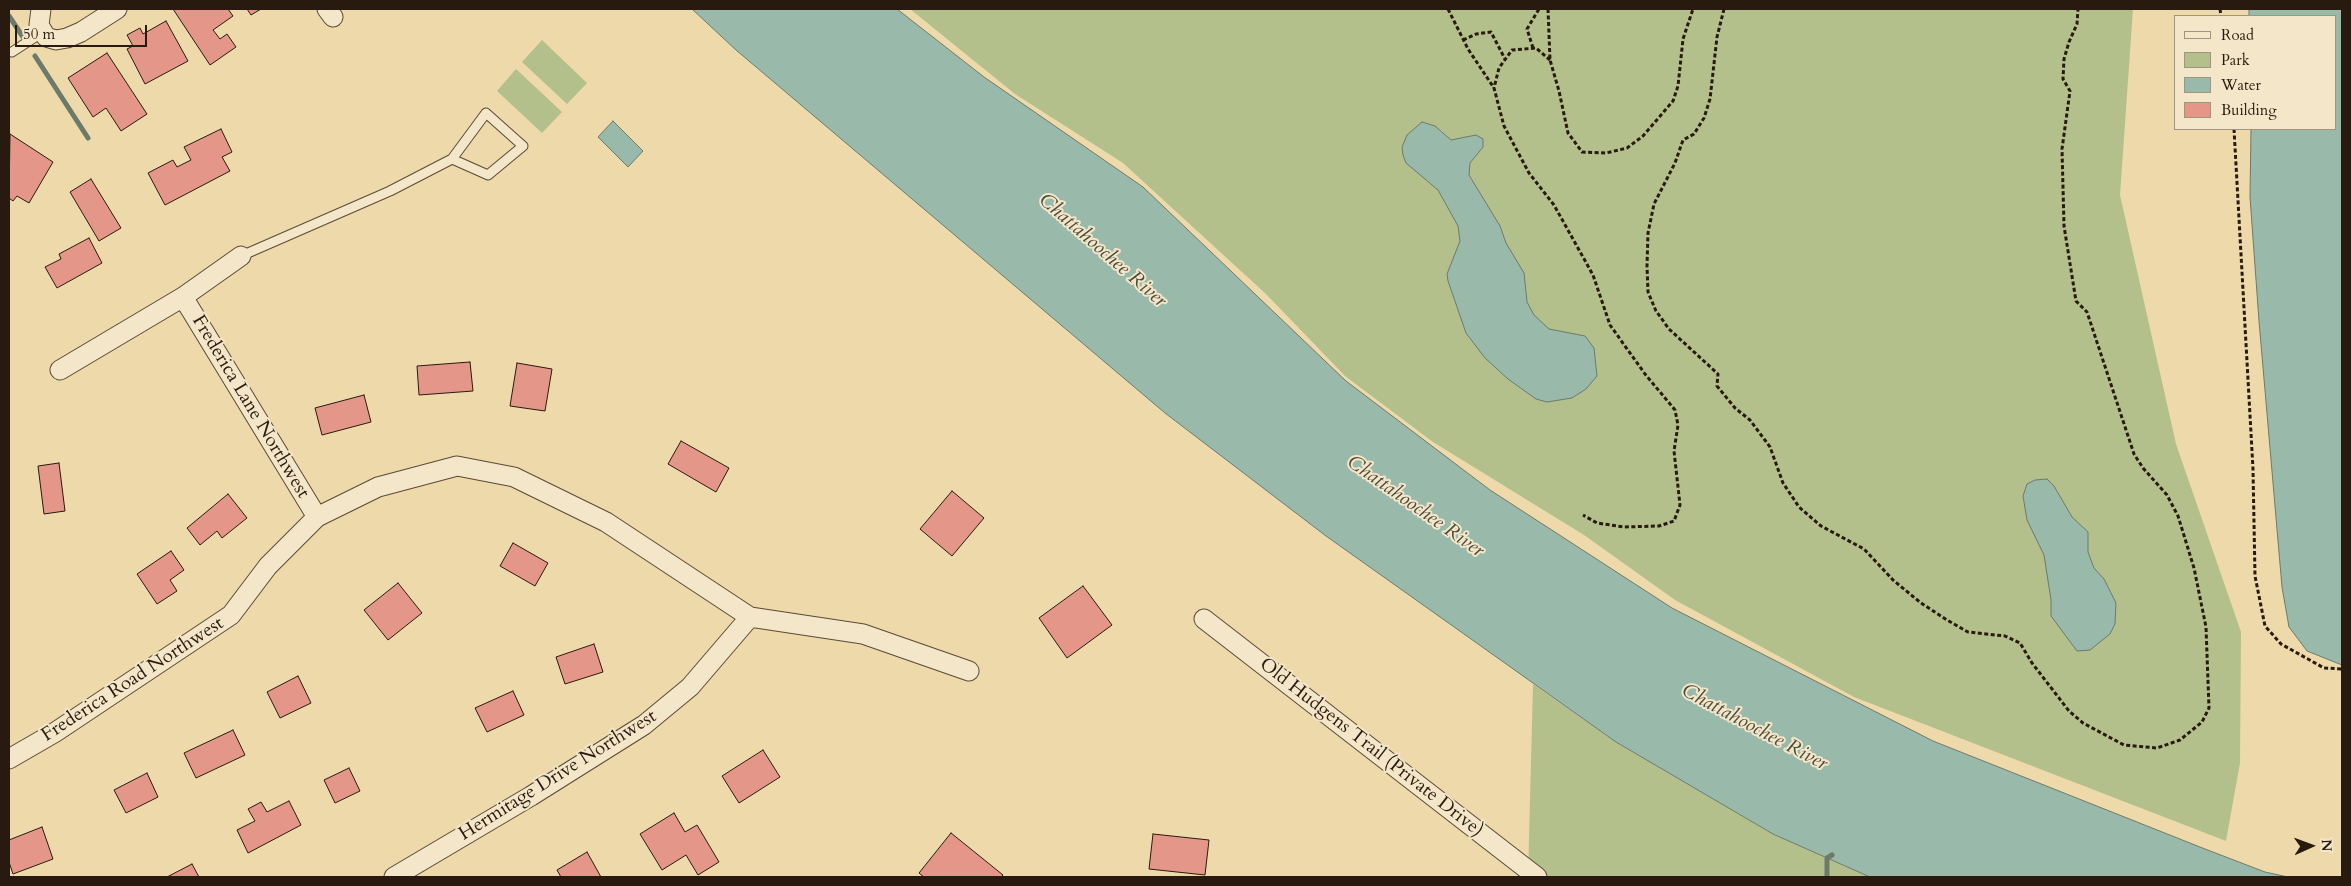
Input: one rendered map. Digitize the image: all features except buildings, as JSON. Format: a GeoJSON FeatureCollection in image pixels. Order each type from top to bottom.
{"type":"FeatureCollection","features":[{"type":"Feature","properties":{"kind":"street"},"geometry":{"type":"LineString","coordinates":[[41,9],[39,25],[46,37],[56,40],[68,38],[81,32],[118,9]]}},
{"type":"Feature","properties":{"kind":"street","name":"Frederica Lane Northwest"},"geometry":{"type":"LineString","coordinates":[[60,370],[183,297],[241,256]]}},
{"type":"Feature","properties":{"kind":"street","name":"Frederica Lane Northwest"},"geometry":{"type":"LineString","coordinates":[[183,297],[317,517]]}},
{"type":"Feature","properties":{"kind":"street","name":"Frederica Road Northwest"},"geometry":{"type":"LineString","coordinates":[[9,759],[54,732],[230,615],[268,566],[317,517],[378,487],[457,466],[514,477],[606,522],[750,617],[863,634],[969,671]]}},
{"type":"Feature","properties":{"kind":"street","name":"Hermitage Drive Northwest"},"geometry":{"type":"LineString","coordinates":[[394,877],[531,796],[644,725],[690,687],[750,617]]}},
{"type":"Feature","properties":{"kind":"street","name":"Old Hudgens Trail (Private Drive)"},"geometry":{"type":"LineString","coordinates":[[1204,620],[1537,877]]}},
{"type":"Feature","properties":{"kind":"lane"},"geometry":{"type":"LineString","coordinates":[[12,52],[43,32]]}},
{"type":"Feature","properties":{"kind":"lane"},"geometry":{"type":"LineString","coordinates":[[241,256],[390,191],[452,159],[486,113],[523,146],[488,175],[452,159]]}},
{"type":"Feature","properties":{"kind":"path"},"geometry":{"type":"LineString","coordinates":[[1448,9],[1464,40],[1494,88],[1504,126],[1529,173],[1554,205],[1593,274],[1610,325],[1645,374],[1675,410],[1678,425],[1674,451],[1680,505],[1674,521],[1659,526],[1624,527],[1597,522],[1583,515]]}},
{"type":"Feature","properties":{"kind":"path"},"geometry":{"type":"LineString","coordinates":[[1533,48],[1527,29],[1539,9]]}},
{"type":"Feature","properties":{"kind":"path"},"geometry":{"type":"LineString","coordinates":[[1548,9],[1550,60],[1568,132],[1582,152],[1606,153],[1627,148],[1643,136],[1673,101],[1678,86],[1683,39],[1693,9]]}},
{"type":"Feature","properties":{"kind":"path"},"geometry":{"type":"LineString","coordinates":[[1724,9],[1717,37],[1710,99],[1704,118],[1694,134],[1683,140],[1675,163],[1654,204],[1648,233],[1647,266],[1648,292],[1656,311],[1674,334],[1718,374],[1717,386],[1735,408],[1750,420],[1770,446],[1783,483],[1799,507],[1821,526],[1864,548],[1893,580],[1921,603],[1947,620],[1968,632],[2005,636],[2020,643],[2032,663],[2069,710],[2083,722],[2124,745],[2157,748],[2180,740],[2202,722],[2209,708],[2206,627],[2194,568],[2178,516],[2167,495],[2143,468],[2134,454],[2087,312],[2076,301],[2064,226],[2062,149],[2070,91],[2063,79],[2064,60],[2077,24],[2078,9]]}},
{"type":"Feature","properties":{"kind":"path"},"geometry":{"type":"LineString","coordinates":[[1464,40],[1476,34],[1491,32],[1505,59]]}},
{"type":"Feature","properties":{"kind":"path"},"geometry":{"type":"LineString","coordinates":[[1494,88],[1499,68],[1512,50],[1536,48],[1550,60]]}},
{"type":"Feature","properties":{"kind":"path"},"geometry":{"type":"LineString","coordinates":[[2234,130],[2254,469],[2256,576],[2265,626],[2280,644],[2324,668],[2342,669]]}},
{"type":"Feature","properties":{"kind":"green space"},"geometry":{"type":"Polygon","coordinates":[[[910,9],[2133,9],[2120,195],[2176,444],[2241,632],[2240,763],[2226,841],[1854,697],[1675,600],[1584,535],[1433,442],[1345,376],[1266,294],[1123,163],[1015,94],[910,9]]]}},
{"type":"Feature","properties":{"kind":"green space"},"geometry":{"type":"Polygon","coordinates":[[[542,40],[587,83],[567,104],[522,62],[542,40]]]}},
{"type":"Feature","properties":{"kind":"green space"},"geometry":{"type":"Polygon","coordinates":[[[516,69],[562,112],[542,133],[497,91],[516,69]]]}},
{"type":"Feature","properties":{"kind":"green space"},"geometry":{"type":"Polygon","coordinates":[[[1533,684],[1616,742],[1773,834],[1870,877],[1528,877],[1533,684]]]}},
{"type":"Feature","properties":{"kind":"water","name":"Chattahoochee River"},"geometry":{"type":"Polygon","coordinates":[[[692,9],[897,9],[984,77],[1143,187],[1346,381],[1490,490],[1672,608],[1933,741],[2265,872],[2288,877],[1870,877],[1773,834],[1616,742],[1326,536],[1165,413],[736,50],[692,9]]]}},
{"type":"Feature","properties":{"kind":"water"},"geometry":{"type":"Polygon","coordinates":[[[2249,9],[2342,9],[2342,665],[2307,651],[2289,627],[2282,587],[2250,197],[2251,130],[2336,130],[2336,15],[2249,15],[2249,9]]]}},
{"type":"Feature","properties":{"kind":"water"},"geometry":{"type":"Polygon","coordinates":[[[613,121],[643,151],[628,167],[598,137],[613,121]]]}},
{"type":"Feature","properties":{"kind":"water"},"geometry":{"type":"Polygon","coordinates":[[[1422,122],[1435,126],[1451,140],[1476,135],[1483,139],[1483,147],[1470,163],[1469,175],[1500,226],[1506,243],[1524,273],[1527,302],[1534,315],[1549,329],[1585,336],[1594,348],[1597,376],[1586,389],[1572,398],[1547,402],[1536,399],[1508,379],[1485,358],[1466,333],[1447,274],[1460,241],[1458,226],[1438,190],[1406,163],[1403,155],[1402,147],[1407,135],[1422,122]]]}},
{"type":"Feature","properties":{"kind":"water"},"geometry":{"type":"Polygon","coordinates":[[[2047,479],[2054,486],[2072,517],[2088,532],[2088,552],[2094,568],[2104,579],[2116,603],[2115,624],[2110,634],[2090,650],[2077,651],[2051,616],[2051,600],[2044,555],[2027,520],[2023,496],[2027,484],[2035,480],[2047,479]]]}},
{"type":"Feature","properties":{"kind":"waterway"},"geometry":{"type":"LineString","coordinates":[[9,16],[23,37]]}},
{"type":"Feature","properties":{"kind":"waterway"},"geometry":{"type":"LineString","coordinates":[[35,56],[88,138]]}},
{"type":"Feature","properties":{"kind":"waterway"},"geometry":{"type":"LineString","coordinates":[[1827,877],[1827,858],[1832,855]]}}]}
